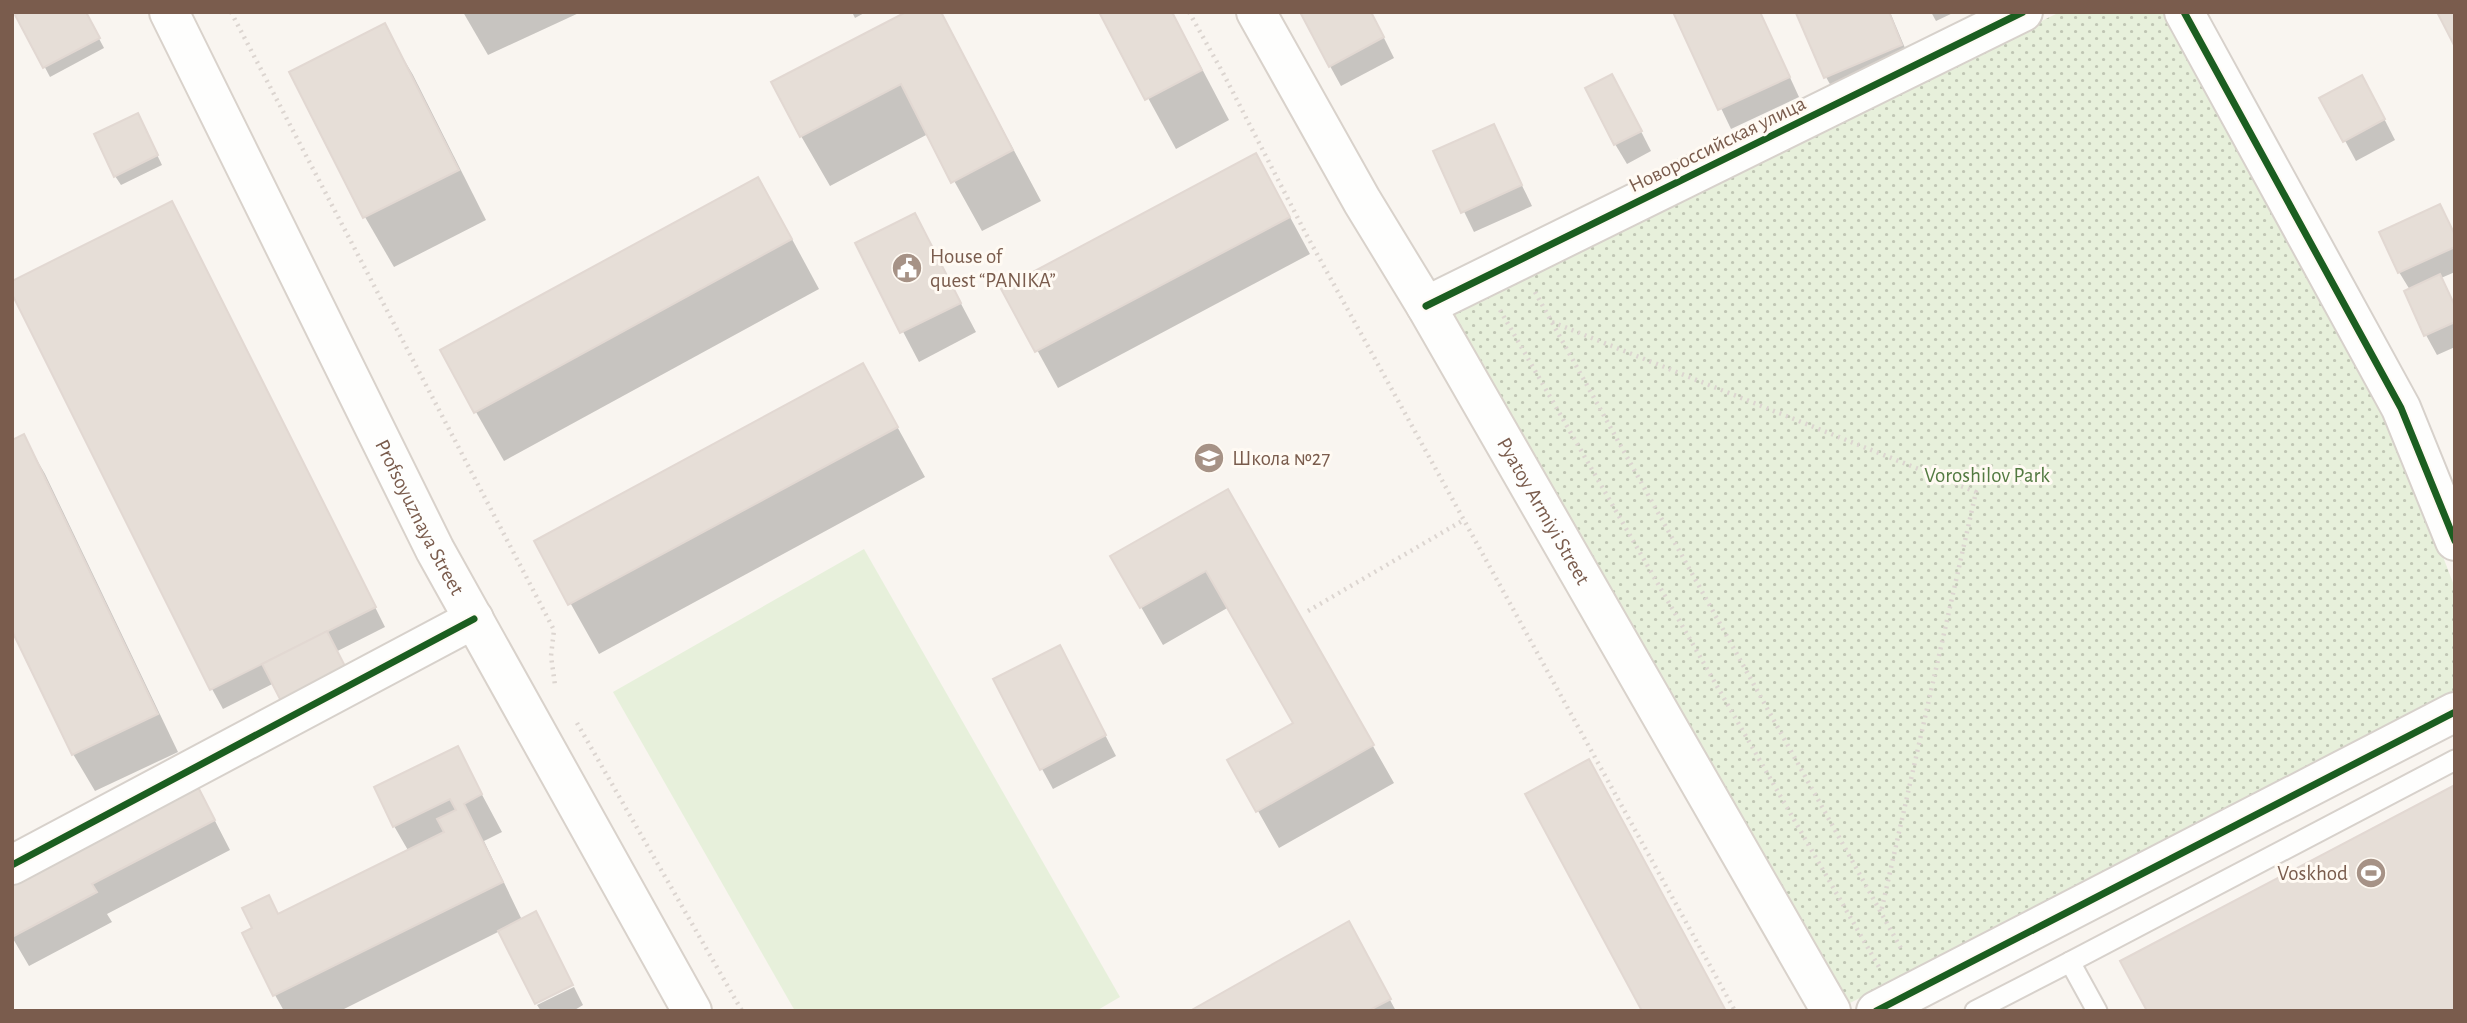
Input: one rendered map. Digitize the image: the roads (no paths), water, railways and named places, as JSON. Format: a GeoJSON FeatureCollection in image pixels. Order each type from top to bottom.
{"type":"FeatureCollection","features":[{"type":"Feature","properties":{"kind":"street","name":"Profsoyuznaya Street"},"geometry":{"type":"LineString","coordinates":[[169,12],[435,550],[692,1011]]}},
{"type":"Feature","properties":{"kind":"street","name":"Pyatoy Armiyi Street"},"geometry":{"type":"LineString","coordinates":[[1256,12],[1362,201],[1426,306],[1831,1011]]}},
{"type":"Feature","properties":{"kind":"street"},"geometry":{"type":"LineString","coordinates":[[2184,12],[2401,408],[2455,541]]}},
{"type":"Feature","properties":{"kind":"street","name":"Новороссийская улица"},"geometry":{"type":"LineString","coordinates":[[1426,306],[2015,14]]}},
{"type":"Feature","properties":{"kind":"street"},"geometry":{"type":"LineString","coordinates":[[12,865],[474,619]]}},
{"type":"Feature","properties":{"kind":"street"},"geometry":{"type":"LineString","coordinates":[[1876,1011],[2455,712]]}},
{"type":"Feature","properties":{"kind":"lane"},"geometry":{"type":"LineString","coordinates":[[1975,1011],[2455,760]]}},
{"type":"Feature","properties":{"kind":"lane"},"geometry":{"type":"LineString","coordinates":[[2070,962],[2097,1011]]}},
{"type":"Feature","properties":{"kind":"place","name":"House of quest “PANIKA”"},"geometry":{"type":"Point","coordinates":[907,268]}},
{"type":"Feature","properties":{"kind":"place","name":"Школа №27"},"geometry":{"type":"Point","coordinates":[1209,458]}},
{"type":"Feature","properties":{"kind":"place","name":"Voskhod"},"geometry":{"type":"Point","coordinates":[2371,873]}},
{"type":"Feature","properties":{"kind":"park label","name":"Voroshilov Park"},"geometry":{"type":"Point","coordinates":[1987,475]}}]}
